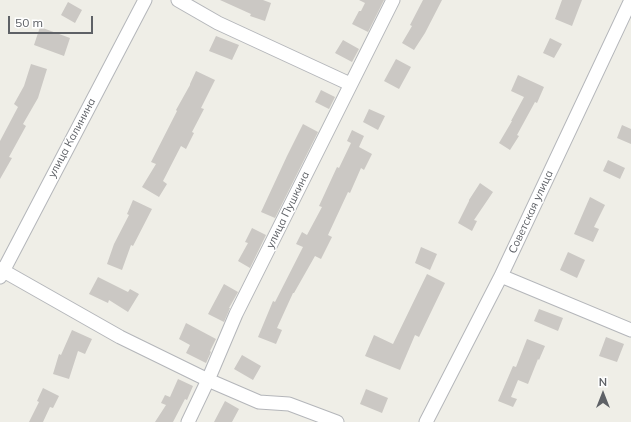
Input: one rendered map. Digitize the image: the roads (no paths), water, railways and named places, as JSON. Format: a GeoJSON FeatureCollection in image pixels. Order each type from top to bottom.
{"type":"FeatureCollection","features":[{"type":"Feature","properties":{"kind":"street","name":"улица Калинина"},"geometry":{"type":"LineString","coordinates":[[1,272],[145,0]]}},
{"type":"Feature","properties":{"kind":"street"},"geometry":{"type":"LineString","coordinates":[[178,0],[218,23],[350,84]]}},
{"type":"Feature","properties":{"kind":"street","name":"улица Пушкина"},"geometry":{"type":"LineString","coordinates":[[188,422],[208,380],[236,314],[393,0]]}},
{"type":"Feature","properties":{"kind":"street","name":"Советская улица"},"geometry":{"type":"LineString","coordinates":[[426,422],[501,276],[631,0]]}},
{"type":"Feature","properties":{"kind":"street"},"geometry":{"type":"LineString","coordinates":[[1,272],[120,336],[208,380],[259,402],[289,404],[337,422]]}},
{"type":"Feature","properties":{"kind":"street"},"geometry":{"type":"LineString","coordinates":[[501,276],[631,330]]}}]}
